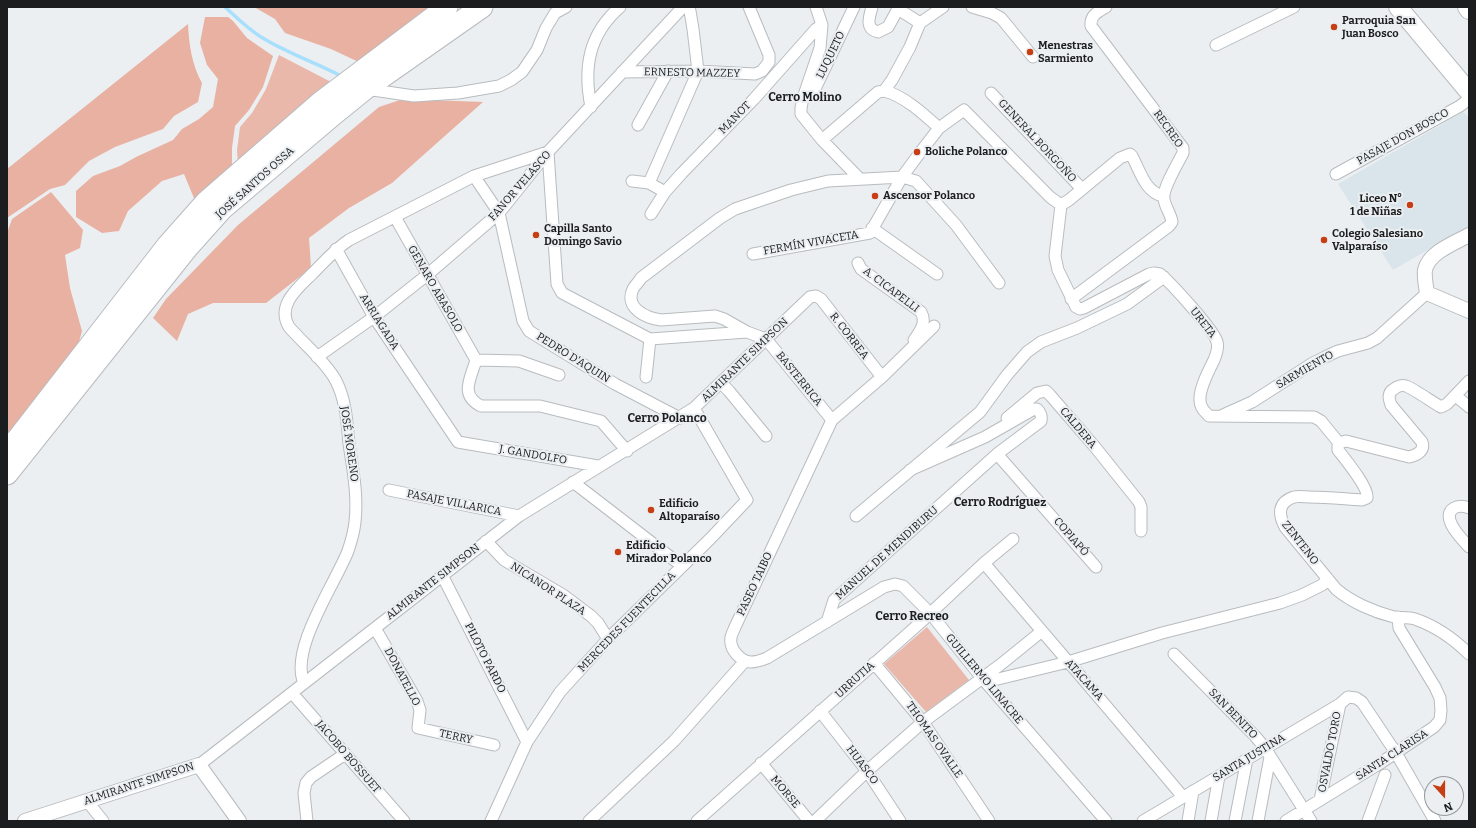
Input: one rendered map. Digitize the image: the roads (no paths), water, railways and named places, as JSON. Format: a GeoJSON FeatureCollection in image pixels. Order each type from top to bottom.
{"type":"FeatureCollection","features":[{"type":"Feature","properties":{"kind":"highway","name":"JOSÉ SANTOS OSSA"},"geometry":{"type":"LineString","coordinates":[[7,450],[19,437],[167,246],[206,202],[321,102],[447,7]]}},
{"type":"Feature","properties":{"kind":"highway","name":"JOSÉ SANTOS OSSA"},"geometry":{"type":"LineString","coordinates":[[7,474],[188,247],[222,209],[365,89],[482,7]]}},
{"type":"Feature","properties":{"kind":"main road"},"geometry":{"type":"LineString","coordinates":[[1398,7],[1469,92]]}},
{"type":"Feature","properties":{"kind":"street"},"geometry":{"type":"LineString","coordinates":[[365,89],[414,96],[499,86],[522,72],[537,50],[546,28],[555,13],[566,7]]}},
{"type":"Feature","properties":{"kind":"street"},"geometry":{"type":"LineString","coordinates":[[591,107],[587,87],[587,70],[594,43],[610,16],[620,7]]}},
{"type":"Feature","properties":{"kind":"street","name":"FANOR VELASCO"},"geometry":{"type":"LineString","coordinates":[[318,357],[374,317],[427,275],[500,213],[548,152],[683,7]]}},
{"type":"Feature","properties":{"kind":"street"},"geometry":{"type":"LineString","coordinates":[[649,183],[698,71],[693,29],[688,7]]}},
{"type":"Feature","properties":{"kind":"street"},"geometry":{"type":"LineString","coordinates":[[749,7],[768,55],[769,62],[762,71],[761,90]]}},
{"type":"Feature","properties":{"kind":"street"},"geometry":{"type":"LineString","coordinates":[[816,7],[822,25],[820,48],[803,98],[802,114],[822,140],[859,178]]}},
{"type":"Feature","properties":{"kind":"street","name":"LUQUETO"},"geometry":{"type":"LineString","coordinates":[[803,98],[814,90],[854,7]]}},
{"type":"Feature","properties":{"kind":"street"},"geometry":{"type":"LineString","coordinates":[[872,7],[868,18],[869,26],[873,31],[878,32],[888,28],[898,8],[920,24]]}},
{"type":"Feature","properties":{"kind":"street"},"geometry":{"type":"LineString","coordinates":[[884,91],[899,67],[920,24],[943,7]]}},
{"type":"Feature","properties":{"kind":"street"},"geometry":{"type":"LineString","coordinates":[[972,7],[992,13],[1001,18],[1034,57]]}},
{"type":"Feature","properties":{"kind":"street","name":"RECREO"},"geometry":{"type":"LineString","coordinates":[[1106,7],[1093,15],[1091,26],[1183,148],[1183,153],[1163,196]]}},
{"type":"Feature","properties":{"kind":"street"},"geometry":{"type":"LineString","coordinates":[[1216,45],[1294,7]]}},
{"type":"Feature","properties":{"kind":"street","name":"MANOT"},"geometry":{"type":"LineString","coordinates":[[651,214],[665,192],[816,29],[822,25]]}},
{"type":"Feature","properties":{"kind":"street"},"geometry":{"type":"LineString","coordinates":[[638,125],[668,71]]}},
{"type":"Feature","properties":{"kind":"street","name":"ERNESTO MAZZEY"},"geometry":{"type":"LineString","coordinates":[[622,72],[698,71],[755,74],[762,71]]}},
{"type":"Feature","properties":{"kind":"street"},"geometry":{"type":"LineString","coordinates":[[822,140],[878,92],[884,91],[890,92],[916,109],[939,128]]}},
{"type":"Feature","properties":{"kind":"street","name":"GENERAL BORGOÑO"},"geometry":{"type":"LineString","coordinates":[[992,93],[1082,189]]}},
{"type":"Feature","properties":{"kind":"street","name":"PASAJE DON BOSCO"},"geometry":{"type":"LineString","coordinates":[[1336,174],[1453,110],[1469,99]]}},
{"type":"Feature","properties":{"kind":"street"},"geometry":{"type":"LineString","coordinates":[[871,230],[902,177],[939,128],[964,110],[1050,197],[1061,205]]}},
{"type":"Feature","properties":{"kind":"street"},"geometry":{"type":"LineString","coordinates":[[548,152],[557,284],[562,293],[650,339],[747,332]]}},
{"type":"Feature","properties":{"kind":"street","name":"JOSÉ MORENO"},"geometry":{"type":"LineString","coordinates":[[304,683],[301,671],[303,652],[309,634],[353,536],[356,499],[345,409],[335,379],[318,357],[289,327],[286,322],[286,308],[293,293],[336,249],[349,240],[474,176],[548,152]]}},
{"type":"Feature","properties":{"kind":"street"},"geometry":{"type":"LineString","coordinates":[[1061,205],[1070,200],[1120,158],[1130,154],[1149,189],[1157,195],[1163,196],[1172,222],[1169,226],[1072,299]]}},
{"type":"Feature","properties":{"kind":"street","name":"PEDRO D'AQUIN"},"geometry":{"type":"LineString","coordinates":[[474,176],[500,213],[523,321],[529,331],[615,384],[680,418]]}},
{"type":"Feature","properties":{"kind":"street"},"geometry":{"type":"LineString","coordinates":[[766,339],[747,332],[724,319],[715,316],[661,320],[652,318],[636,310],[631,296],[633,289],[641,278],[720,218],[735,209],[811,184],[859,178],[902,177],[916,181],[956,225],[999,283]]}},
{"type":"Feature","properties":{"kind":"street"},"geometry":{"type":"LineString","coordinates":[[632,181],[649,183],[665,192]]}},
{"type":"Feature","properties":{"kind":"street"},"geometry":{"type":"LineString","coordinates":[[1061,205],[1060,224],[1055,256],[1058,270],[1076,307],[1080,309],[1084,308],[1149,274],[1160,274],[1164,277]]}},
{"type":"Feature","properties":{"kind":"street","name":"GENARO ABASOLO"},"geometry":{"type":"LineString","coordinates":[[395,217],[476,360]]}},
{"type":"Feature","properties":{"kind":"street"},"geometry":{"type":"LineString","coordinates":[[1052,235],[1060,224]]}},
{"type":"Feature","properties":{"kind":"street","name":"FERMÍN VIVACETA"},"geometry":{"type":"LineString","coordinates":[[753,254],[871,230],[937,274]]}},
{"type":"Feature","properties":{"kind":"street"},"geometry":{"type":"LineString","coordinates":[[1469,235],[1438,253],[1429,261],[1425,271],[1427,292],[1469,311]]}},
{"type":"Feature","properties":{"kind":"street","name":"ARRIAGADA"},"geometry":{"type":"LineString","coordinates":[[336,249],[374,317],[458,442],[467,444]]}},
{"type":"Feature","properties":{"kind":"street","name":"A. CICAPELLI"},"geometry":{"type":"LineString","coordinates":[[858,263],[861,269],[918,309],[924,316],[924,324],[905,356]]}},
{"type":"Feature","properties":{"kind":"street","name":"MANUEL DE MENDIBURU"},"geometry":{"type":"LineString","coordinates":[[1092,322],[1127,304],[1164,277]]}},
{"type":"Feature","properties":{"kind":"street","name":"URETA"},"geometry":{"type":"LineString","coordinates":[[1164,277],[1197,314],[1217,341],[1218,347],[1200,399],[1203,409],[1209,416],[1314,417],[1320,420],[1339,442]]}},
{"type":"Feature","properties":{"kind":"street","name":"SARMIENTO"},"geometry":{"type":"LineString","coordinates":[[1219,417],[1252,402],[1313,363],[1338,351],[1368,343],[1377,338],[1427,292]]}},
{"type":"Feature","properties":{"kind":"street","name":"ALMIRANTE SIMPSON"},"geometry":{"type":"LineString","coordinates":[[25,821],[199,765],[519,516],[598,466],[627,451],[694,408],[810,297],[816,296]]}},
{"type":"Feature","properties":{"kind":"street","name":"R. CORREA"},"geometry":{"type":"LineString","coordinates":[[816,296],[821,299],[882,377]]}},
{"type":"Feature","properties":{"kind":"street","name":"MANUEL DE MENDIBURU"},"geometry":{"type":"LineString","coordinates":[[856,516],[980,412],[1007,375],[1027,352],[1041,342],[1148,298]]}},
{"type":"Feature","properties":{"kind":"street"},"geometry":{"type":"LineString","coordinates":[[832,420],[905,356],[934,326]]}},
{"type":"Feature","properties":{"kind":"street"},"geometry":{"type":"LineString","coordinates":[[646,377],[650,339]]}},
{"type":"Feature","properties":{"kind":"street","name":"BASTERRICA"},"geometry":{"type":"LineString","coordinates":[[766,339],[832,420]]}},
{"type":"Feature","properties":{"kind":"street"},"geometry":{"type":"LineString","coordinates":[[559,375],[519,362],[476,360],[468,391],[469,397],[481,406],[540,406],[601,421],[627,451]]}},
{"type":"Feature","properties":{"kind":"street"},"geometry":{"type":"LineString","coordinates":[[1339,442],[1346,441],[1409,457],[1418,454],[1422,448],[1422,442],[1391,406],[1389,398],[1390,393],[1398,386],[1405,386],[1441,407],[1444,407],[1469,382]]}},
{"type":"Feature","properties":{"kind":"street"},"geometry":{"type":"LineString","coordinates":[[721,383],[730,391],[766,436]]}},
{"type":"Feature","properties":{"kind":"street","name":"CALDERA"},"geometry":{"type":"LineString","coordinates":[[985,437],[1037,393],[1046,392],[1050,394],[1139,502],[1141,507],[1141,531]]}},
{"type":"Feature","properties":{"kind":"street"},"geometry":{"type":"LineString","coordinates":[[1456,396],[1469,406]]}},
{"type":"Feature","properties":{"kind":"street","name":"MERCEDES FUENTECILLA"},"geometry":{"type":"LineString","coordinates":[[491,821],[527,742],[560,692],[608,639],[747,500],[694,408]]}},
{"type":"Feature","properties":{"kind":"street","name":"MANUEL DE MENDIBURU"},"geometry":{"type":"LineString","coordinates":[[827,622],[834,600],[997,454],[1041,421],[1041,413],[1037,409],[1034,409],[985,437],[910,470]]}},
{"type":"Feature","properties":{"kind":"street","name":"PASEO TAIBO"},"geometry":{"type":"LineString","coordinates":[[745,661],[734,650],[731,645],[731,638],[781,526],[832,420]]}},
{"type":"Feature","properties":{"kind":"street","name":"ZENTENO"},"geometry":{"type":"LineString","coordinates":[[1328,579],[1285,527],[1280,518],[1281,508],[1286,502],[1294,497],[1362,500],[1367,498],[1368,494],[1364,487],[1338,450],[1339,442]]}},
{"type":"Feature","properties":{"kind":"street","name":"J. GANDOLFO"},"geometry":{"type":"LineString","coordinates":[[467,444],[598,466]]}},
{"type":"Feature","properties":{"kind":"street","name":"COPIAPÓ"},"geometry":{"type":"LineString","coordinates":[[997,454],[1096,567]]}},
{"type":"Feature","properties":{"kind":"street"},"geometry":{"type":"LineString","coordinates":[[573,482],[682,566]]}},
{"type":"Feature","properties":{"kind":"street","name":"PASAJE VILLARICA"},"geometry":{"type":"LineString","coordinates":[[389,490],[519,516]]}},
{"type":"Feature","properties":{"kind":"street"},"geometry":{"type":"LineString","coordinates":[[1469,508],[1459,506],[1454,508],[1450,511],[1449,517],[1457,534],[1469,547]]}},
{"type":"Feature","properties":{"kind":"street","name":"URRUTIA"},"geometry":{"type":"LineString","coordinates":[[702,819],[761,763],[984,563],[1013,539]]}},
{"type":"Feature","properties":{"kind":"street","name":"NICANOR PLAZA"},"geometry":{"type":"LineString","coordinates":[[486,541],[504,560],[563,596],[591,616],[598,623],[608,639]]}},
{"type":"Feature","properties":{"kind":"street","name":"ATACAMA"},"geometry":{"type":"LineString","coordinates":[[984,563],[1183,797]]}},
{"type":"Feature","properties":{"kind":"street","name":"PILOTO PARDO"},"geometry":{"type":"LineString","coordinates":[[442,575],[527,742]]}},
{"type":"Feature","properties":{"kind":"street"},"geometry":{"type":"LineString","coordinates":[[982,678],[998,679],[1068,662],[1162,633],[1280,603],[1302,595],[1322,585],[1328,579],[1343,595],[1368,608],[1398,617],[1414,619],[1427,624],[1445,634],[1469,654]]}},
{"type":"Feature","properties":{"kind":"street","name":"GUILLERMO LINACRE"},"geometry":{"type":"LineString","coordinates":[[827,622],[884,587],[895,584],[903,586],[930,613],[982,678],[1106,821]]}},
{"type":"Feature","properties":{"kind":"street","name":"SANTA CLARISA"},"geometry":{"type":"LineString","coordinates":[[1288,820],[1396,753],[1434,727],[1440,720],[1442,710],[1440,698],[1435,687],[1399,628],[1398,617]]}},
{"type":"Feature","properties":{"kind":"street"},"geometry":{"type":"LineString","coordinates":[[589,821],[674,740],[745,661],[750,662],[767,658],[827,622]]}},
{"type":"Feature","properties":{"kind":"street","name":"DONATELLO"},"geometry":{"type":"LineString","coordinates":[[375,628],[417,701],[420,710],[418,728]]}},
{"type":"Feature","properties":{"kind":"street"},"geometry":{"type":"LineString","coordinates":[[815,821],[867,771],[923,722],[1042,631]]}},
{"type":"Feature","properties":{"kind":"street","name":"SAN BENITO"},"geometry":{"type":"LineString","coordinates":[[1174,654],[1249,730],[1268,753],[1311,821]]}},
{"type":"Feature","properties":{"kind":"street","name":"THOMAS OVALLE"},"geometry":{"type":"LineString","coordinates":[[874,663],[923,722],[989,821]]}},
{"type":"Feature","properties":{"kind":"street","name":"JACOBO BOSSUET"},"geometry":{"type":"LineString","coordinates":[[292,693],[401,820]]}},
{"type":"Feature","properties":{"kind":"street","name":"SANTA JUSTINA"},"geometry":{"type":"LineString","coordinates":[[1147,820],[1247,759],[1268,753],[1348,697],[1356,698],[1362,702],[1396,753]]}},
{"type":"Feature","properties":{"kind":"street","name":"OSVALDO TORO"},"geometry":{"type":"LineString","coordinates":[[1320,800],[1340,704]]}},
{"type":"Feature","properties":{"kind":"street","name":"HUASCO"},"geometry":{"type":"LineString","coordinates":[[820,711],[867,771],[900,821]]}},
{"type":"Feature","properties":{"kind":"street","name":"TERRY"},"geometry":{"type":"LineString","coordinates":[[418,728],[494,745]]}},
{"type":"Feature","properties":{"kind":"street"},"geometry":{"type":"LineString","coordinates":[[1258,821],[1268,753]]}},
{"type":"Feature","properties":{"kind":"street"},"geometry":{"type":"LineString","coordinates":[[1396,753],[1435,821]]}},
{"type":"Feature","properties":{"kind":"street"},"geometry":{"type":"LineString","coordinates":[[307,821],[304,793],[306,784],[311,777],[345,754]]}},
{"type":"Feature","properties":{"kind":"street"},"geometry":{"type":"LineString","coordinates":[[1235,821],[1247,759]]}},
{"type":"Feature","properties":{"kind":"street","name":"MORSE"},"geometry":{"type":"LineString","coordinates":[[761,763],[809,821]]}},
{"type":"Feature","properties":{"kind":"street"},"geometry":{"type":"LineString","coordinates":[[199,765],[239,821]]}},
{"type":"Feature","properties":{"kind":"street"},"geometry":{"type":"LineString","coordinates":[[1368,821],[1385,775]]}},
{"type":"Feature","properties":{"kind":"street"},"geometry":{"type":"LineString","coordinates":[[1211,821],[1219,776]]}},
{"type":"Feature","properties":{"kind":"street"},"geometry":{"type":"LineString","coordinates":[[1188,821],[1193,791]]}},
{"type":"Feature","properties":{"kind":"street"},"geometry":{"type":"LineString","coordinates":[[87,801],[103,821]]}},
{"type":"Feature","properties":{"kind":"waterway"},"geometry":{"type":"LineString","coordinates":[[225,7],[247,27],[261,37],[339,75]]}},
{"type":"Feature","properties":{"kind":"place","name":"Parroquia San Juan Bosco"},"geometry":{"type":"Point","coordinates":[1334,27]}},
{"type":"Feature","properties":{"kind":"place","name":"Menestras Sarmiento"},"geometry":{"type":"Point","coordinates":[1030,52]}},
{"type":"Feature","properties":{"kind":"place","name":"Boliche Polanco"},"geometry":{"type":"Point","coordinates":[917,152]}},
{"type":"Feature","properties":{"kind":"place","name":"Ascensor Polanco"},"geometry":{"type":"Point","coordinates":[875,196]}},
{"type":"Feature","properties":{"kind":"place","name":"Liceo N° 1 de Niñas"},"geometry":{"type":"Point","coordinates":[1410,205]}},
{"type":"Feature","properties":{"kind":"place","name":"Capilla Santo Domingo Savio"},"geometry":{"type":"Point","coordinates":[536,235]}},
{"type":"Feature","properties":{"kind":"place","name":"Colegio Salesiano Valparaíso"},"geometry":{"type":"Point","coordinates":[1324,240]}},
{"type":"Feature","properties":{"kind":"place","name":"Edificio Altoparaíso"},"geometry":{"type":"Point","coordinates":[651,510]}},
{"type":"Feature","properties":{"kind":"place","name":"Edificio Mirador Polanco"},"geometry":{"type":"Point","coordinates":[618,552]}},
{"type":"Feature","properties":{"kind":"district","name":"Cerro Molino"},"geometry":{"type":"Point","coordinates":[805,98]}},
{"type":"Feature","properties":{"kind":"district","name":"Cerro Polanco"},"geometry":{"type":"Point","coordinates":[667,419]}},
{"type":"Feature","properties":{"kind":"district","name":"Cerro Rodríguez"},"geometry":{"type":"Point","coordinates":[1000,503]}},
{"type":"Feature","properties":{"kind":"district","name":"Cerro Recreo"},"geometry":{"type":"Point","coordinates":[912,617]}}]}
